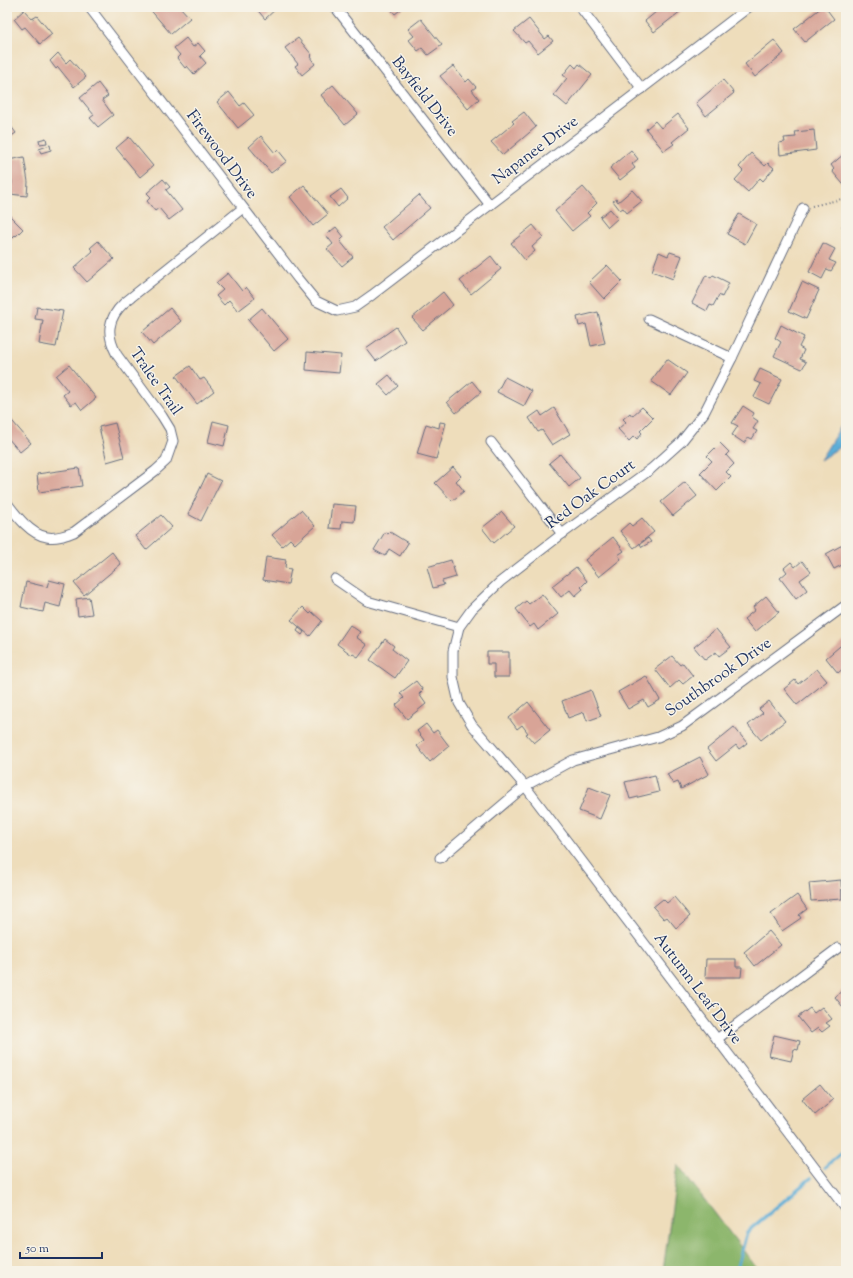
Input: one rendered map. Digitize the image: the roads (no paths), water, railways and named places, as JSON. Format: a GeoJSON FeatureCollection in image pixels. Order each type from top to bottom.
{"type":"FeatureCollection","features":[{"type":"Feature","properties":{"kind":"street","name":"Firewood Drive"},"geometry":{"type":"LineString","coordinates":[[88,7],[316,302],[337,311]]}},
{"type":"Feature","properties":{"kind":"street","name":"Bayfield Drive"},"geometry":{"type":"LineString","coordinates":[[335,7],[490,205]]}},
{"type":"Feature","properties":{"kind":"street"},"geometry":{"type":"LineString","coordinates":[[580,7],[642,89]]}},
{"type":"Feature","properties":{"kind":"street","name":"Napanee Drive"},"geometry":{"type":"LineString","coordinates":[[337,311],[355,307],[749,7]]}},
{"type":"Feature","properties":{"kind":"street","name":"Tralee Trail"},"geometry":{"type":"LineString","coordinates":[[7,503],[30,529],[46,537],[61,537],[74,532],[166,461],[173,441],[170,429],[112,346],[110,338],[111,322],[118,308],[124,302],[243,208]]}},
{"type":"Feature","properties":{"kind":"street","name":"Red Oak Court"},"geometry":{"type":"LineString","coordinates":[[525,786],[472,725],[459,703],[453,677],[453,651],[459,627],[472,609],[500,582],[562,534],[652,469],[681,442],[704,413],[732,358],[803,208]]}},
{"type":"Feature","properties":{"kind":"street"},"geometry":{"type":"LineString","coordinates":[[649,319],[732,358]]}},
{"type":"Feature","properties":{"kind":"street"},"geometry":{"type":"LineString","coordinates":[[491,442],[562,534]]}},
{"type":"Feature","properties":{"kind":"street"},"geometry":{"type":"LineString","coordinates":[[335,579],[367,601],[459,627]]}},
{"type":"Feature","properties":{"kind":"street","name":"Southbrook Drive"},"geometry":{"type":"LineString","coordinates":[[440,858],[525,786],[573,760],[658,737],[682,726],[846,605]]}},
{"type":"Feature","properties":{"kind":"street","name":"Autumn Leaf Drive"},"geometry":{"type":"LineString","coordinates":[[525,786],[846,1209]]}},
{"type":"Feature","properties":{"kind":"street"},"geometry":{"type":"LineString","coordinates":[[717,1039],[838,948]]}},
{"type":"Feature","properties":{"kind":"water"},"geometry":{"type":"Polygon","coordinates":[[[846,418],[846,443],[820,460],[846,418]]]}},
{"type":"Feature","properties":{"kind":"waterway"},"geometry":{"type":"LineString","coordinates":[[825,1167],[846,1149]]}},
{"type":"Feature","properties":{"kind":"waterway"},"geometry":{"type":"LineString","coordinates":[[736,1271],[747,1232],[811,1178]]}}]}
